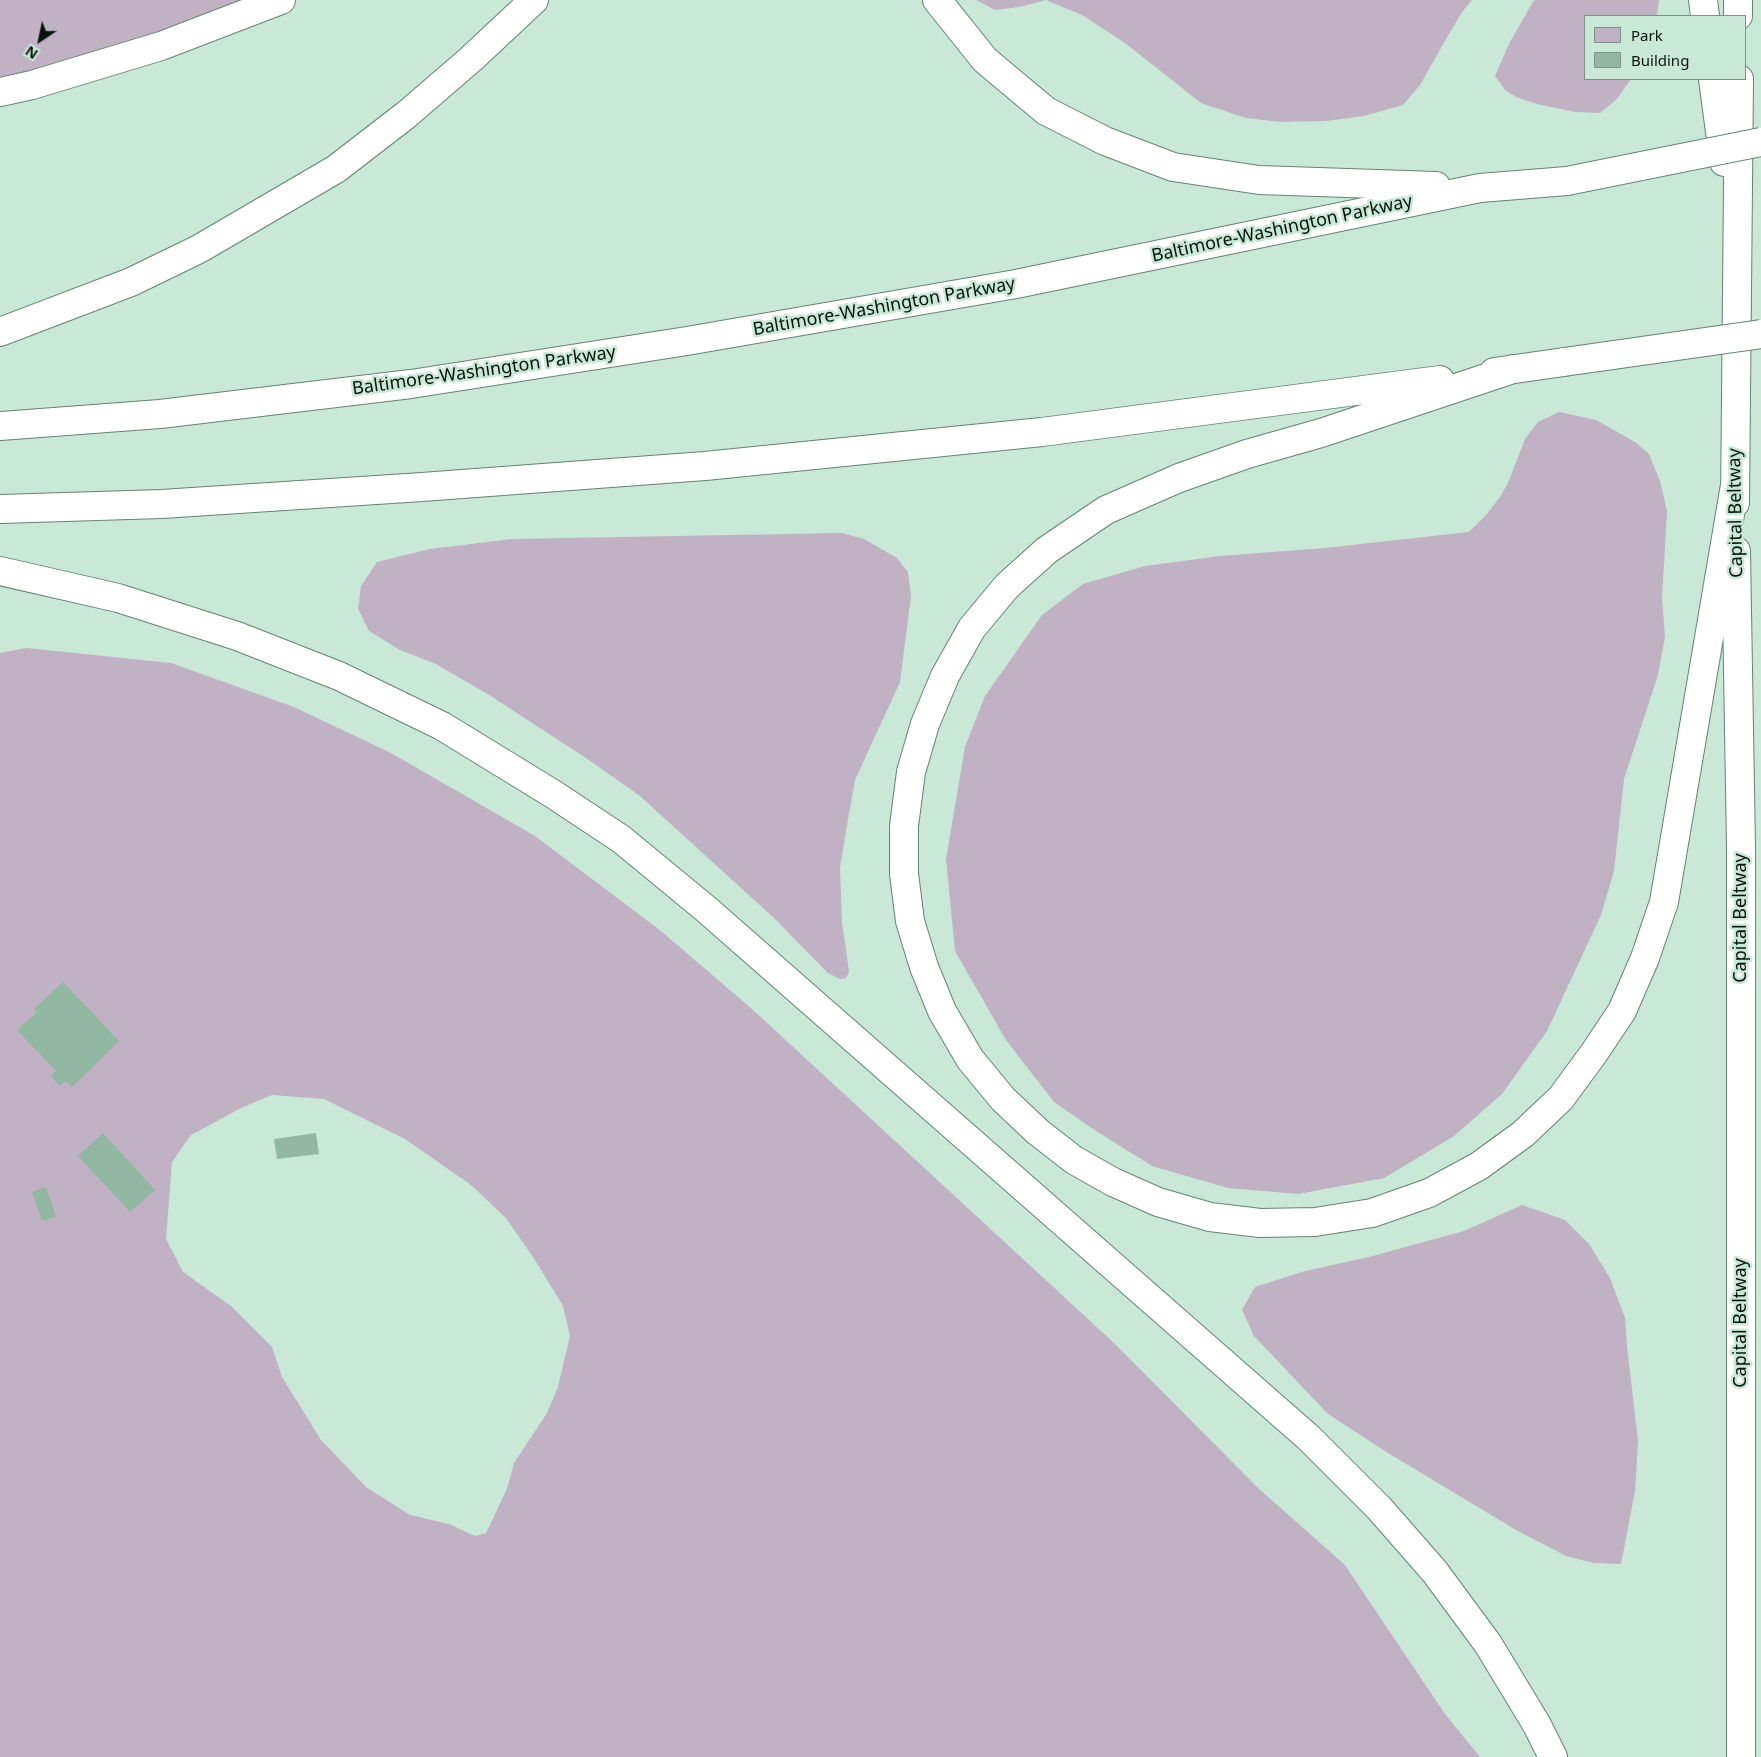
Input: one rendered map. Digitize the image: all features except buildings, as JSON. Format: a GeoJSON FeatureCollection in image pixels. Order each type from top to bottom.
{"type":"FeatureCollection","features":[{"type":"Feature","properties":{"kind":"highway"},"geometry":{"type":"LineString","coordinates":[[0,92],[32,85],[161,46],[281,0]]}},
{"type":"Feature","properties":{"kind":"highway"},"geometry":{"type":"LineString","coordinates":[[0,332],[131,282],[199,249],[336,169],[406,115],[471,59],[534,0]]}},
{"type":"Feature","properties":{"kind":"highway"},"geometry":{"type":"LineString","coordinates":[[937,0],[985,60],[1046,111],[1105,141],[1173,167],[1259,180],[1480,188]]}},
{"type":"Feature","properties":{"kind":"highway"},"geometry":{"type":"LineString","coordinates":[[1703,0],[1705,15]]}},
{"type":"Feature","properties":{"kind":"highway"},"geometry":{"type":"LineString","coordinates":[[1738,0],[1738,15]]}},
{"type":"Feature","properties":{"kind":"highway"},"geometry":{"type":"LineString","coordinates":[[1713,80],[1737,267]]}},
{"type":"Feature","properties":{"kind":"highway","name":"Capital Beltway"},"geometry":{"type":"LineString","coordinates":[[1739,80],[1735,485],[1741,848],[1741,1757]]}},
{"type":"Feature","properties":{"kind":"highway","name":"Baltimore-Washington Parkway"},"geometry":{"type":"LineString","coordinates":[[0,426],[160,414],[411,384],[687,341],[1016,284],[1480,188],[1568,181],[1761,142]]}},
{"type":"Feature","properties":{"kind":"highway"},"geometry":{"type":"LineString","coordinates":[[0,509],[162,504],[705,466],[1042,432],[1513,370],[1761,334]]}},
{"type":"Feature","properties":{"kind":"highway"},"geometry":{"type":"LineString","coordinates":[[1513,370],[1320,433],[1238,457],[1179,478],[1106,510],[1047,550],[1007,586],[972,628],[945,676],[925,724],[911,772],[904,826],[904,874],[908,912],[924,967],[942,1011],[970,1059],[1003,1099],[1038,1132],[1074,1160],[1113,1182],[1158,1202],[1210,1217],[1260,1223],[1315,1222],[1372,1213],[1429,1193],[1479,1166],[1523,1134],[1561,1098],[1622,1011],[1645,958],[1664,902],[1735,485]]}},
{"type":"Feature","properties":{"kind":"highway"},"geometry":{"type":"LineString","coordinates":[[0,571],[118,598],[237,636],[339,676],[442,726],[553,794],[621,839],[713,916],[1308,1438],[1379,1508],[1435,1572],[1488,1644],[1537,1725],[1553,1757]]}},
{"type":"Feature","properties":{"kind":"green space"},"geometry":{"type":"Polygon","coordinates":[[[0,0],[281,0],[0,92],[0,0]]]}},
{"type":"Feature","properties":{"kind":"green space"},"geometry":{"type":"Polygon","coordinates":[[[976,0],[1046,0],[1019,7],[995,10],[976,0]]]}},
{"type":"Feature","properties":{"kind":"green space"},"geometry":{"type":"Polygon","coordinates":[[[1046,0],[1472,0],[1462,12],[1420,85],[1403,105],[1364,116],[1326,121],[1281,122],[1246,118],[1201,103],[1125,43],[1082,15],[1046,0]]]}},
{"type":"Feature","properties":{"kind":"green space"},"geometry":{"type":"Polygon","coordinates":[[[1534,0],[1659,0],[1657,15],[1584,15],[1584,80],[1630,80],[1617,99],[1600,113],[1575,112],[1537,104],[1516,97],[1505,90],[1495,76],[1509,44],[1534,0]]]}},
{"type":"Feature","properties":{"kind":"green space"},"geometry":{"type":"Polygon","coordinates":[[[1559,412],[1596,420],[1635,442],[1649,454],[1660,481],[1667,511],[1662,599],[1665,637],[1658,675],[1624,779],[1614,871],[1601,915],[1547,1031],[1502,1094],[1454,1136],[1384,1178],[1298,1194],[1228,1188],[1152,1166],[1054,1102],[1006,1040],[955,951],[946,859],[965,747],[985,696],[1042,615],[1083,584],[1145,566],[1220,556],[1325,548],[1469,532],[1487,514],[1500,497],[1508,483],[1525,439],[1538,422],[1559,412]]]}},
{"type":"Feature","properties":{"kind":"green space"},"geometry":{"type":"Polygon","coordinates":[[[842,533],[864,539],[897,558],[908,572],[911,596],[900,682],[855,780],[840,868],[842,922],[849,972],[846,978],[840,979],[828,973],[774,918],[640,796],[586,758],[486,693],[436,664],[400,650],[369,631],[358,609],[361,586],[377,562],[430,549],[512,539],[842,533]]]}},
{"type":"Feature","properties":{"kind":"green space"},"geometry":{"type":"Polygon","coordinates":[[[26,648],[171,663],[294,707],[391,753],[535,836],[661,931],[752,1009],[1114,1343],[1258,1488],[1345,1565],[1445,1714],[1480,1757],[0,1757],[0,653],[26,648]],[[272,1095],[241,1108],[191,1135],[172,1162],[166,1239],[183,1272],[231,1306],[272,1347],[282,1377],[321,1440],[366,1487],[410,1515],[449,1524],[475,1536],[486,1533],[507,1489],[514,1463],[547,1413],[558,1387],[570,1336],[563,1306],[535,1260],[506,1218],[471,1185],[405,1139],[324,1099],[272,1095]]]}},
{"type":"Feature","properties":{"kind":"green space"},"geometry":{"type":"Polygon","coordinates":[[[1522,1205],[1565,1220],[1589,1244],[1610,1278],[1625,1318],[1638,1441],[1635,1491],[1621,1564],[1594,1563],[1566,1556],[1516,1530],[1388,1453],[1328,1414],[1254,1336],[1242,1310],[1255,1287],[1305,1271],[1369,1257],[1464,1231],[1522,1205]]]}}]}
